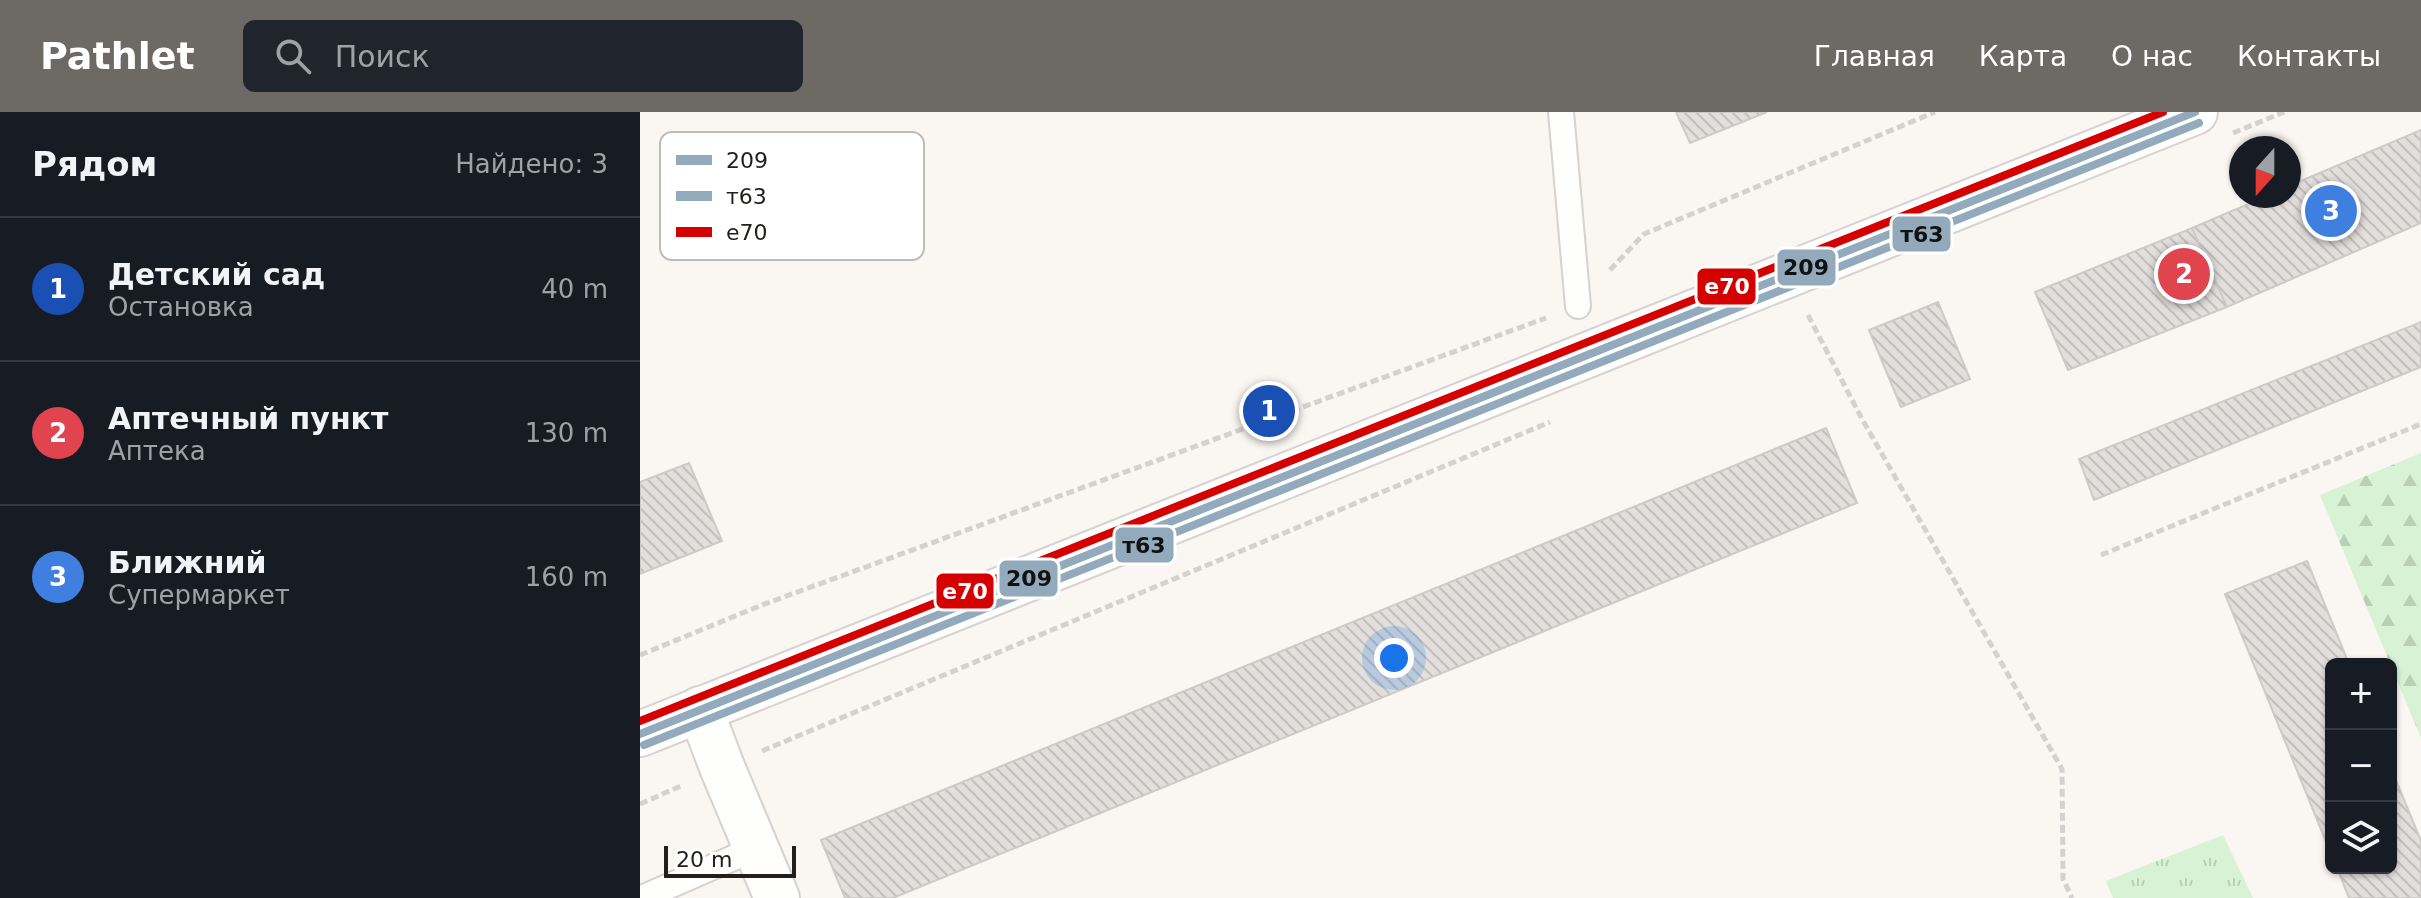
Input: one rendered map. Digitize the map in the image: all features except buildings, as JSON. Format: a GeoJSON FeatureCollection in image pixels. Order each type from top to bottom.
{"type":"FeatureCollection","features":[{"type":"Feature","properties":{"kind":"street"},"geometry":{"type":"LineString","coordinates":[[640,734],[2210,124]]}},
{"type":"Feature","properties":{"kind":"street"},"geometry":{"type":"LineString","coordinates":[[700,709],[777,898]]}},
{"type":"Feature","properties":{"kind":"lane"},"geometry":{"type":"LineString","coordinates":[[1561,112],[1578,306]]}},
{"type":"Feature","properties":{"kind":"lane"},"geometry":{"type":"LineString","coordinates":[[642,898],[756,848]]}},
{"type":"Feature","properties":{"kind":"path"},"geometry":{"type":"LineString","coordinates":[[640,655],[762,605],[1578,306],[1644,234],[1935,112]]}},
{"type":"Feature","properties":{"kind":"path"},"geometry":{"type":"LineString","coordinates":[[2210,124],[2284,112]]}},
{"type":"Feature","properties":{"kind":"path"},"geometry":{"type":"LineString","coordinates":[[1793,320],[1808,314],[1862,419],[2062,769],[2063,879],[2072,898]]}},
{"type":"Feature","properties":{"kind":"path"},"geometry":{"type":"LineString","coordinates":[[640,804],[1557,419]]}},
{"type":"Feature","properties":{"kind":"path"},"geometry":{"type":"LineString","coordinates":[[2101,555],[2421,424]]}},
{"type":"Feature","properties":{"kind":"green space"},"geometry":{"type":"Polygon","coordinates":[[[2421,453],[2421,738],[2397,680],[2397,658],[2388,658],[2320,495],[2421,453]]]}},
{"type":"Feature","properties":{"kind":"green space"},"geometry":{"type":"Polygon","coordinates":[[[2223,835],[2253,898],[2113,898],[2106,881],[2223,835]]]}},
{"type":"Feature","properties":{"kind":"transit line","name":"е70"},"geometry":{"type":"LineString","coordinates":[[640,721],[2163,112]]}},
{"type":"Feature","properties":{"kind":"transit line","name":"209"},"geometry":{"type":"LineString","coordinates":[[640,734],[2195,112]]}},
{"type":"Feature","properties":{"kind":"transit line","name":"т63"},"geometry":{"type":"LineString","coordinates":[[644,745],[2199,123]]}},
{"type":"Feature","properties":{"kind":"place","name":"Ближний"},"geometry":{"type":"Point","coordinates":[2331,211]}},
{"type":"Feature","properties":{"kind":"place","name":"Аптечный пункт"},"geometry":{"type":"Point","coordinates":[2184,274]}},
{"type":"Feature","properties":{"kind":"place","name":"Детский сад"},"geometry":{"type":"Point","coordinates":[1269,411]}}]}
